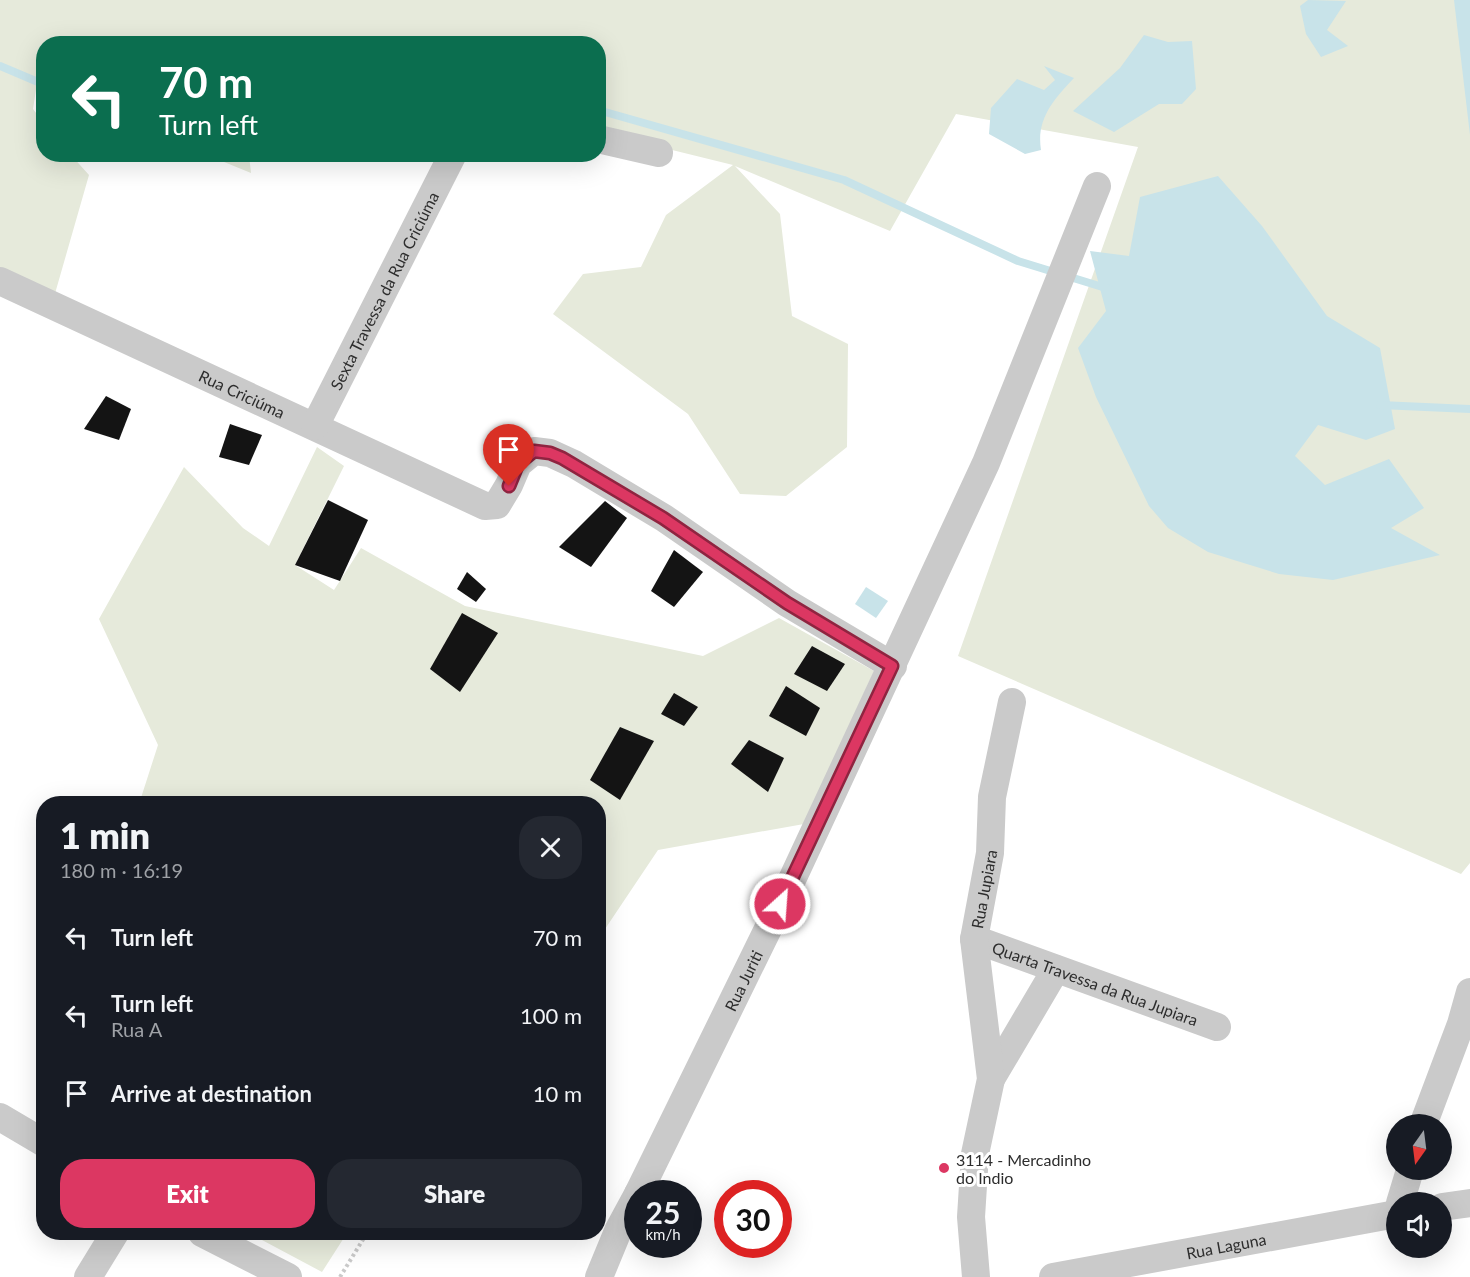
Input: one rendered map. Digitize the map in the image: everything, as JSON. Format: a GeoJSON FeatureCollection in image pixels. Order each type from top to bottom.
{"type":"FeatureCollection","features":[{"type":"Feature","properties":{"kind":"street"},"geometry":{"type":"LineString","coordinates":[[606,141],[659,153]]}},
{"type":"Feature","properties":{"kind":"street","name":"Sexta Travessa da Rua Criciúma"},"geometry":{"type":"LineString","coordinates":[[315,426],[449,162]]}},
{"type":"Feature","properties":{"kind":"street","name":"Rua Juriti"},"geometry":{"type":"LineString","coordinates":[[645,1180],[790,884],[986,463],[1072,243],[1097,186]]}},
{"type":"Feature","properties":{"kind":"street","name":"Rua Criciúma"},"geometry":{"type":"LineString","coordinates":[[0,281],[485,506],[497,505],[518,464],[534,451],[550,453],[574,464],[663,518],[787,603],[892,666]]}},
{"type":"Feature","properties":{"kind":"street","name":"Rua Jupiara"},"geometry":{"type":"LineString","coordinates":[[976,1277],[970,1217],[975,1164],[991,1079],[974,939],[985,887],[992,797],[1012,702]]}},
{"type":"Feature","properties":{"kind":"street","name":"Quarta Travessa da Rua Jupiara"},"geometry":{"type":"LineString","coordinates":[[974,939],[1217,1027]]}},
{"type":"Feature","properties":{"kind":"street","name":"Rua Jupiara"},"geometry":{"type":"LineString","coordinates":[[991,1079],[1056,969]]}},
{"type":"Feature","properties":{"kind":"street"},"geometry":{"type":"LineString","coordinates":[[1427,1114],[1461,1024],[1470,992]]}},
{"type":"Feature","properties":{"kind":"street"},"geometry":{"type":"LineString","coordinates":[[0,1117],[36,1138]]}},
{"type":"Feature","properties":{"kind":"street"},"geometry":{"type":"LineString","coordinates":[[1452,1206],[1470,1203]]}},
{"type":"Feature","properties":{"kind":"street","name":"Rua Laguna"},"geometry":{"type":"LineString","coordinates":[[1053,1277],[1386,1216]]}},
{"type":"Feature","properties":{"kind":"street","name":"Rua Juriti"},"geometry":{"type":"LineString","coordinates":[[599,1277],[624,1220]]}},
{"type":"Feature","properties":{"kind":"street"},"geometry":{"type":"LineString","coordinates":[[88,1277],[111,1240]]}},
{"type":"Feature","properties":{"kind":"street"},"geometry":{"type":"LineString","coordinates":[[216,1240],[288,1277]]}},
{"type":"Feature","properties":{"kind":"path"},"geometry":{"type":"LineString","coordinates":[[340,1277],[363,1240]]}},
{"type":"Feature","properties":{"kind":"shaded area"},"geometry":{"type":"Polygon","coordinates":[[[0,0],[1455,0],[1470,120],[1470,863],[1461,874],[958,656],[1138,147],[956,114],[890,231],[735,166],[780,214],[792,316],[848,344],[847,447],[786,496],[740,494],[688,414],[553,314],[583,274],[641,267],[666,215],[733,165],[606,134],[606,36],[36,36],[36,90],[33,109],[36,113],[36,162],[77,162],[89,175],[52,304],[0,279],[0,0]]]}},
{"type":"Feature","properties":{"kind":"shaded area"},"geometry":{"type":"Polygon","coordinates":[[[224,162],[250,162],[251,173],[224,162]]]}},
{"type":"Feature","properties":{"kind":"shaded area"},"geometry":{"type":"Polygon","coordinates":[[[317,447],[344,466],[295,565],[334,590],[361,548],[465,606],[703,656],[779,618],[874,671],[804,824],[658,850],[606,928],[606,796],[142,796],[158,745],[99,619],[184,467],[243,528],[269,546],[317,447]]]}},
{"type":"Feature","properties":{"kind":"shaded area"},"geometry":{"type":"Polygon","coordinates":[[[262,1240],[343,1240],[322,1272],[262,1240]]]}},
{"type":"Feature","properties":{"kind":"water"},"geometry":{"type":"Polygon","coordinates":[[[1308,0],[1346,1],[1327,30],[1348,46],[1321,57],[1306,34],[1300,6],[1308,0]]]}},
{"type":"Feature","properties":{"kind":"water"},"geometry":{"type":"Polygon","coordinates":[[[1454,0],[1470,0],[1470,135],[1454,0]]]}},
{"type":"Feature","properties":{"kind":"water"},"geometry":{"type":"Polygon","coordinates":[[[1144,35],[1168,42],[1192,41],[1196,89],[1182,104],[1159,104],[1114,132],[1073,111],[1120,68],[1144,35]]]}},
{"type":"Feature","properties":{"kind":"water"},"geometry":{"type":"Polygon","coordinates":[[[1044,66],[1074,78],[1048,110],[1041,129],[1041,150],[1025,154],[989,134],[991,108],[1017,79],[1044,90],[1055,80],[1044,66]]]}},
{"type":"Feature","properties":{"kind":"water"},"geometry":{"type":"Polygon","coordinates":[[[1218,176],[1262,226],[1327,316],[1380,348],[1395,429],[1366,440],[1318,425],[1295,456],[1325,485],[1389,459],[1424,508],[1391,528],[1440,555],[1333,580],[1279,574],[1208,552],[1168,528],[1149,506],[1096,397],[1078,348],[1106,311],[1090,251],[1129,256],[1140,197],[1218,176]]]}},
{"type":"Feature","properties":{"kind":"water"},"geometry":{"type":"Polygon","coordinates":[[[866,587],[888,601],[876,618],[855,604],[866,587]]]}},
{"type":"Feature","properties":{"kind":"building"},"geometry":{"type":"Polygon","coordinates":[[[106,396],[131,409],[119,440],[84,429],[106,396]]]}},
{"type":"Feature","properties":{"kind":"building"},"geometry":{"type":"Polygon","coordinates":[[[230,424],[262,435],[249,465],[219,457],[230,424]]]}},
{"type":"Feature","properties":{"kind":"building"},"geometry":{"type":"Polygon","coordinates":[[[328,500],[368,520],[340,581],[295,565],[328,500]]]}},
{"type":"Feature","properties":{"kind":"building"},"geometry":{"type":"Polygon","coordinates":[[[605,501],[627,518],[591,567],[559,547],[605,501]]]}},
{"type":"Feature","properties":{"kind":"building"},"geometry":{"type":"Polygon","coordinates":[[[674,550],[703,572],[674,607],[651,591],[674,550]]]}},
{"type":"Feature","properties":{"kind":"building"},"geometry":{"type":"Polygon","coordinates":[[[467,572],[486,589],[476,602],[457,589],[467,572]]]}},
{"type":"Feature","properties":{"kind":"building"},"geometry":{"type":"Polygon","coordinates":[[[462,613],[498,633],[460,692],[430,669],[462,613]]]}},
{"type":"Feature","properties":{"kind":"building"},"geometry":{"type":"Polygon","coordinates":[[[812,646],[845,664],[827,691],[794,674],[812,646]]]}},
{"type":"Feature","properties":{"kind":"building"},"geometry":{"type":"Polygon","coordinates":[[[786,686],[820,708],[806,736],[769,716],[786,686]]]}},
{"type":"Feature","properties":{"kind":"building"},"geometry":{"type":"Polygon","coordinates":[[[674,693],[698,707],[684,726],[661,714],[674,693]]]}},
{"type":"Feature","properties":{"kind":"building"},"geometry":{"type":"Polygon","coordinates":[[[620,727],[654,741],[620,800],[590,780],[620,727]]]}},
{"type":"Feature","properties":{"kind":"building"},"geometry":{"type":"Polygon","coordinates":[[[749,740],[784,758],[768,792],[731,764],[749,740]]]}},
{"type":"Feature","properties":{"kind":"waterway"},"geometry":{"type":"LineString","coordinates":[[0,66],[36,81]]}},
{"type":"Feature","properties":{"kind":"waterway"},"geometry":{"type":"LineString","coordinates":[[606,112],[844,180],[1018,261],[1109,289]]}},
{"type":"Feature","properties":{"kind":"waterway"},"geometry":{"type":"LineString","coordinates":[[1380,405],[1470,409]]}},
{"type":"Feature","properties":{"kind":"place","name":"3114 - Mercadinho do Indio"},"geometry":{"type":"Point","coordinates":[944,1168]}},
{"type":"Feature","properties":{"kind":"route"},"geometry":{"type":"LineString","coordinates":[[509,486],[518,464],[534,451],[550,453],[562,458],[663,518],[787,603],[892,666],[780,904]]}}]}
